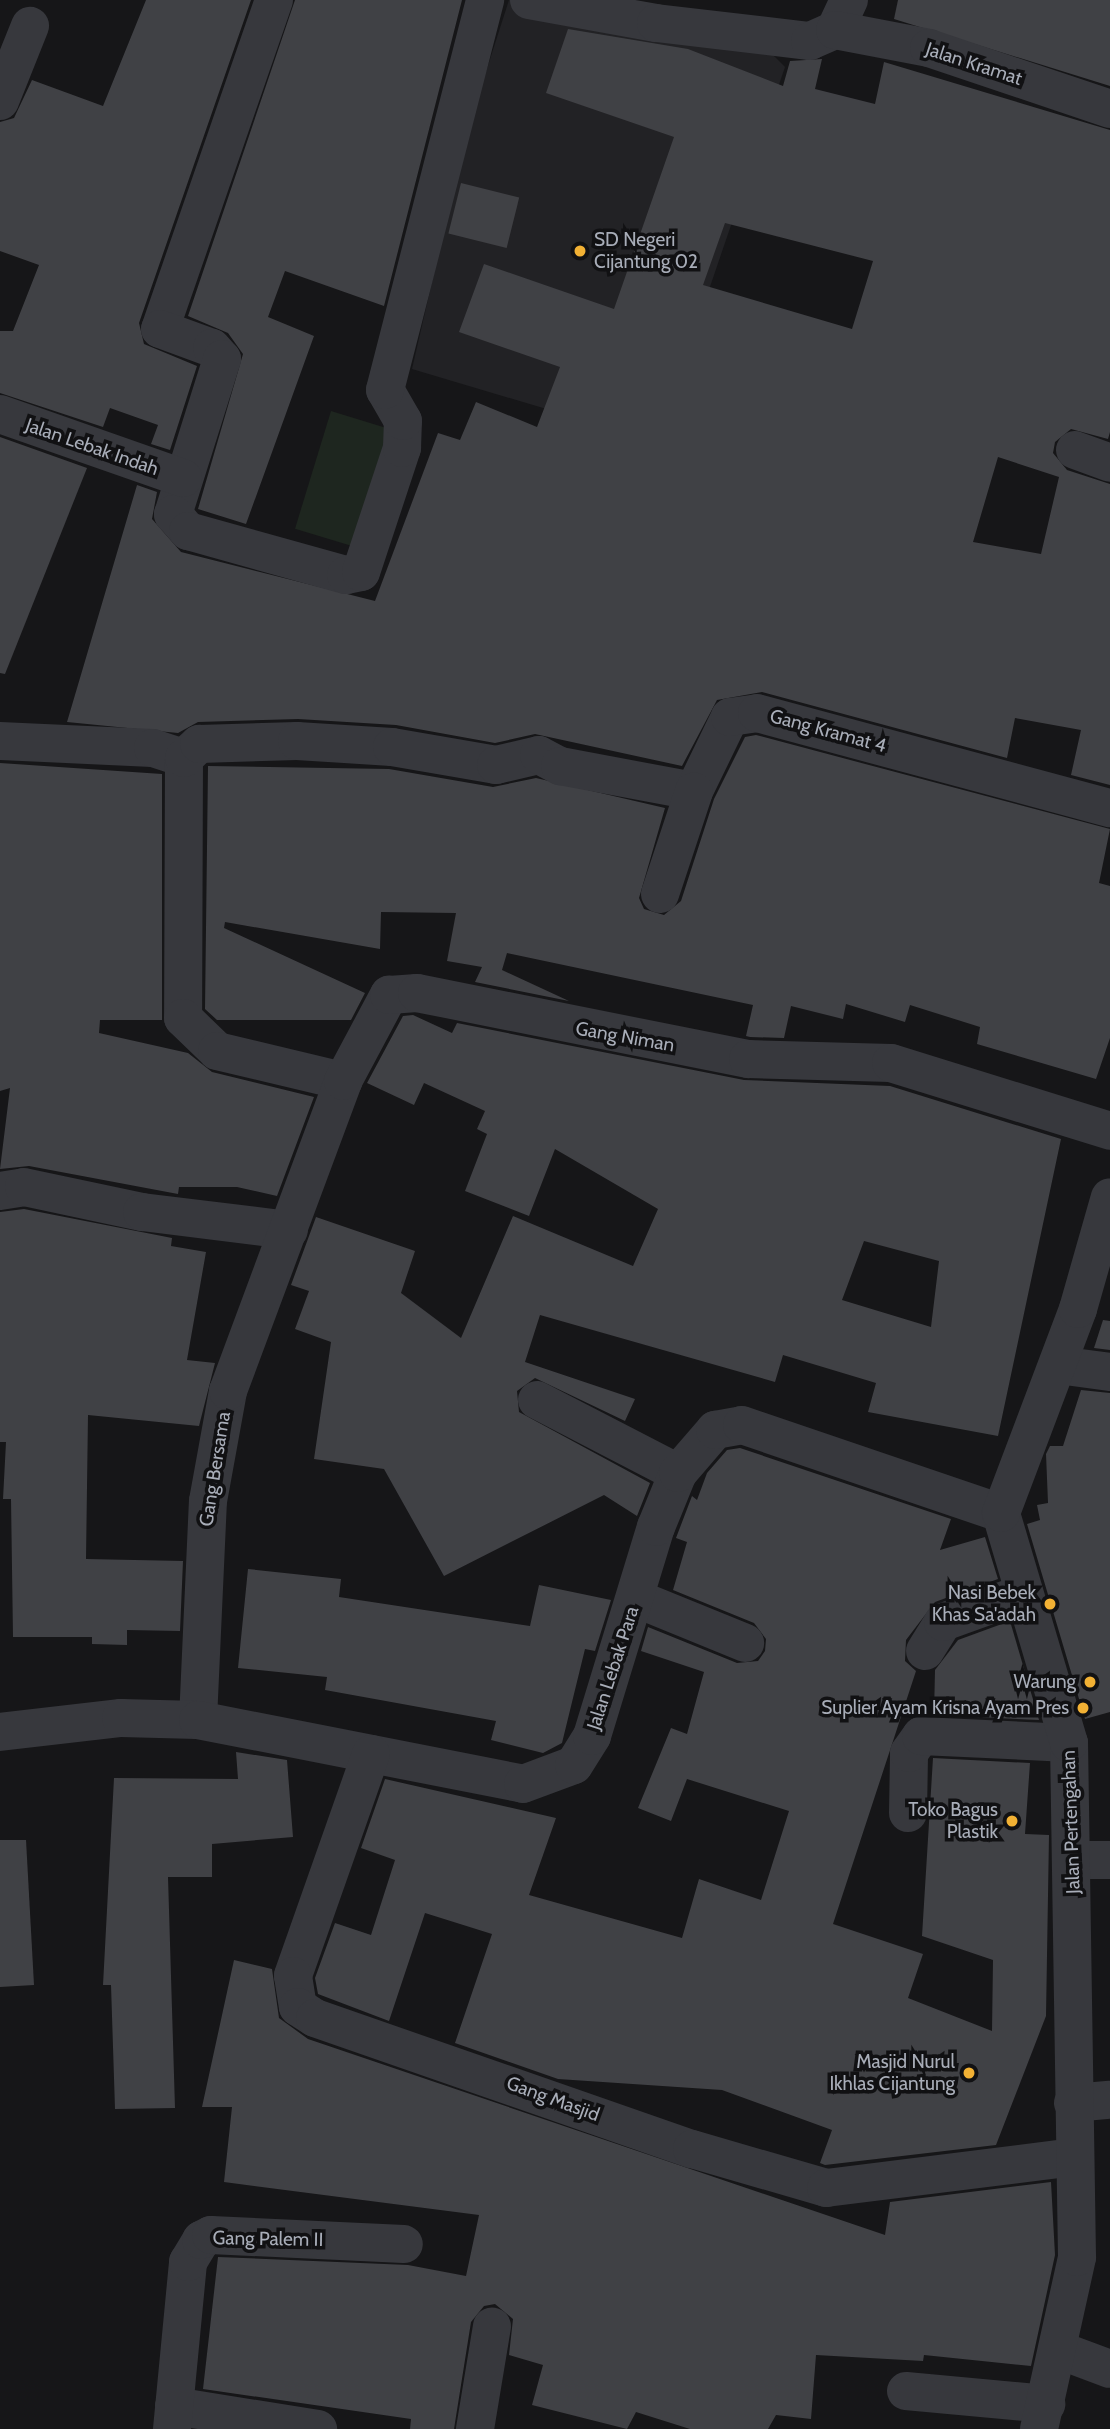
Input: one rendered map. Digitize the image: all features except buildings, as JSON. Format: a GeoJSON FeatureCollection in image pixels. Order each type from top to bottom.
{"type":"FeatureCollection","features":[{"type":"Feature","properties":{"kind":"street"},"geometry":{"type":"LineString","coordinates":[[274,0],[160,329],[212,348],[222,359],[173,514],[188,531],[346,575],[360,572],[405,433],[385,390],[485,0]]}},
{"type":"Feature","properties":{"kind":"street"},"geometry":{"type":"LineString","coordinates":[[529,0],[786,40],[810,41],[842,15]]}},
{"type":"Feature","properties":{"kind":"street","name":"Jalan Kramat"},"geometry":{"type":"LineString","coordinates":[[842,15],[929,48],[1110,109]]}},
{"type":"Feature","properties":{"kind":"street"},"geometry":{"type":"LineString","coordinates":[[0,101],[30,26]]}},
{"type":"Feature","properties":{"kind":"street","name":"Jalan Lebak Indah"},"geometry":{"type":"LineString","coordinates":[[0,414],[183,478]]}},
{"type":"Feature","properties":{"kind":"street","name":"Gang Kramat 4"},"geometry":{"type":"LineString","coordinates":[[694,790],[730,718],[757,713],[1110,808]]}},
{"type":"Feature","properties":{"kind":"street"},"geometry":{"type":"LineString","coordinates":[[0,741],[153,748],[184,758]]}},
{"type":"Feature","properties":{"kind":"street"},"geometry":{"type":"LineString","coordinates":[[343,1080],[217,1051],[183,1018],[184,758],[199,744],[297,741],[465,757],[496,765],[539,755],[560,766],[694,790],[660,894]]}},
{"type":"Feature","properties":{"kind":"street","name":"Gang Niman"},"geometry":{"type":"LineString","coordinates":[[289,1230],[343,1080],[380,1003],[403,992],[747,1059],[891,1063],[1110,1130]]}},
{"type":"Feature","properties":{"kind":"street"},"geometry":{"type":"LineString","coordinates":[[0,1191],[24,1187],[142,1212],[289,1230]]}},
{"type":"Feature","properties":{"kind":"street"},"geometry":{"type":"LineString","coordinates":[[1001,1513],[1058,1365],[1110,1197]]}},
{"type":"Feature","properties":{"kind":"street","name":"Gang Bersama"},"geometry":{"type":"LineString","coordinates":[[198,1720],[202,1574],[217,1436],[289,1230]]}},
{"type":"Feature","properties":{"kind":"street"},"geometry":{"type":"LineString","coordinates":[[1058,1365],[1110,1372]]}},
{"type":"Feature","properties":{"kind":"street"},"geometry":{"type":"LineString","coordinates":[[537,1400],[678,1474]]}},
{"type":"Feature","properties":{"kind":"street","name":"Jalan Lebak Para"},"geometry":{"type":"LineString","coordinates":[[0,1732],[121,1718],[198,1720],[502,1782],[556,1776],[574,1765],[592,1735],[678,1474],[715,1430],[742,1425],[1001,1513]]}},
{"type":"Feature","properties":{"kind":"street","name":"Jalan Pertengahan"},"geometry":{"type":"LineString","coordinates":[[1001,1513],[1021,1594],[1069,1743],[1092,1860],[1091,2102],[1074,2157],[1077,2257],[1043,2416]]}},
{"type":"Feature","properties":{"kind":"street"},"geometry":{"type":"LineString","coordinates":[[925,1651],[943,1622],[1021,1594]]}},
{"type":"Feature","properties":{"kind":"street"},"geometry":{"type":"LineString","coordinates":[[635,1598],[745,1643]]}},
{"type":"Feature","properties":{"kind":"street"},"geometry":{"type":"LineString","coordinates":[[908,1813],[909,1753],[921,1737],[1069,1743]]}},
{"type":"Feature","properties":{"kind":"street","name":"Gang Masjid"},"geometry":{"type":"LineString","coordinates":[[371,1754],[293,1976],[298,2007],[315,2018],[692,2149],[826,2188],[1074,2157]]}},
{"type":"Feature","properties":{"kind":"street","name":"Gang Palem II"},"geometry":{"type":"LineString","coordinates":[[173,2417],[188,2262],[201,2240],[211,2235],[404,2244]]}},
{"type":"Feature","properties":{"kind":"street"},"geometry":{"type":"LineString","coordinates":[[475,2429],[492,2326]]}},
{"type":"Feature","properties":{"kind":"street"},"geometry":{"type":"LineString","coordinates":[[1059,2350],[1110,2369]]}},
{"type":"Feature","properties":{"kind":"street"},"geometry":{"type":"LineString","coordinates":[[906,2391],[1043,2416]]}},
{"type":"Feature","properties":{"kind":"street"},"geometry":{"type":"LineString","coordinates":[[173,2417],[318,2429]]}},
{"type":"Feature","properties":{"kind":"shaded area","name":"SD Negeri Cijantung 02"},"geometry":{"type":"Polygon","coordinates":[[[509,0],[558,0],[762,44],[785,67],[657,442],[412,369],[466,134],[509,0]]]}},
{"type":"Feature","properties":{"kind":"shaded area"},"geometry":{"type":"Polygon","coordinates":[[[331,411],[391,429],[355,547],[295,529],[331,411]]]}},
{"type":"Feature","properties":{"kind":"place","name":"SD Negeri Cijantung 02"},"geometry":{"type":"Point","coordinates":[580,251]}},
{"type":"Feature","properties":{"kind":"place","name":"Nasi Bebek Khas Sa'adah"},"geometry":{"type":"Point","coordinates":[1050,1604]}},
{"type":"Feature","properties":{"kind":"place","name":"Warung"},"geometry":{"type":"Point","coordinates":[1090,1682]}},
{"type":"Feature","properties":{"kind":"place","name":"Suplier Ayam Krisna Ayam Pres"},"geometry":{"type":"Point","coordinates":[1083,1708]}},
{"type":"Feature","properties":{"kind":"place","name":"Toko Bagus Plastik"},"geometry":{"type":"Point","coordinates":[1012,1821]}},
{"type":"Feature","properties":{"kind":"place","name":"Masjid Nurul Ikhlas Cijantung"},"geometry":{"type":"Point","coordinates":[969,2073]}}]}
